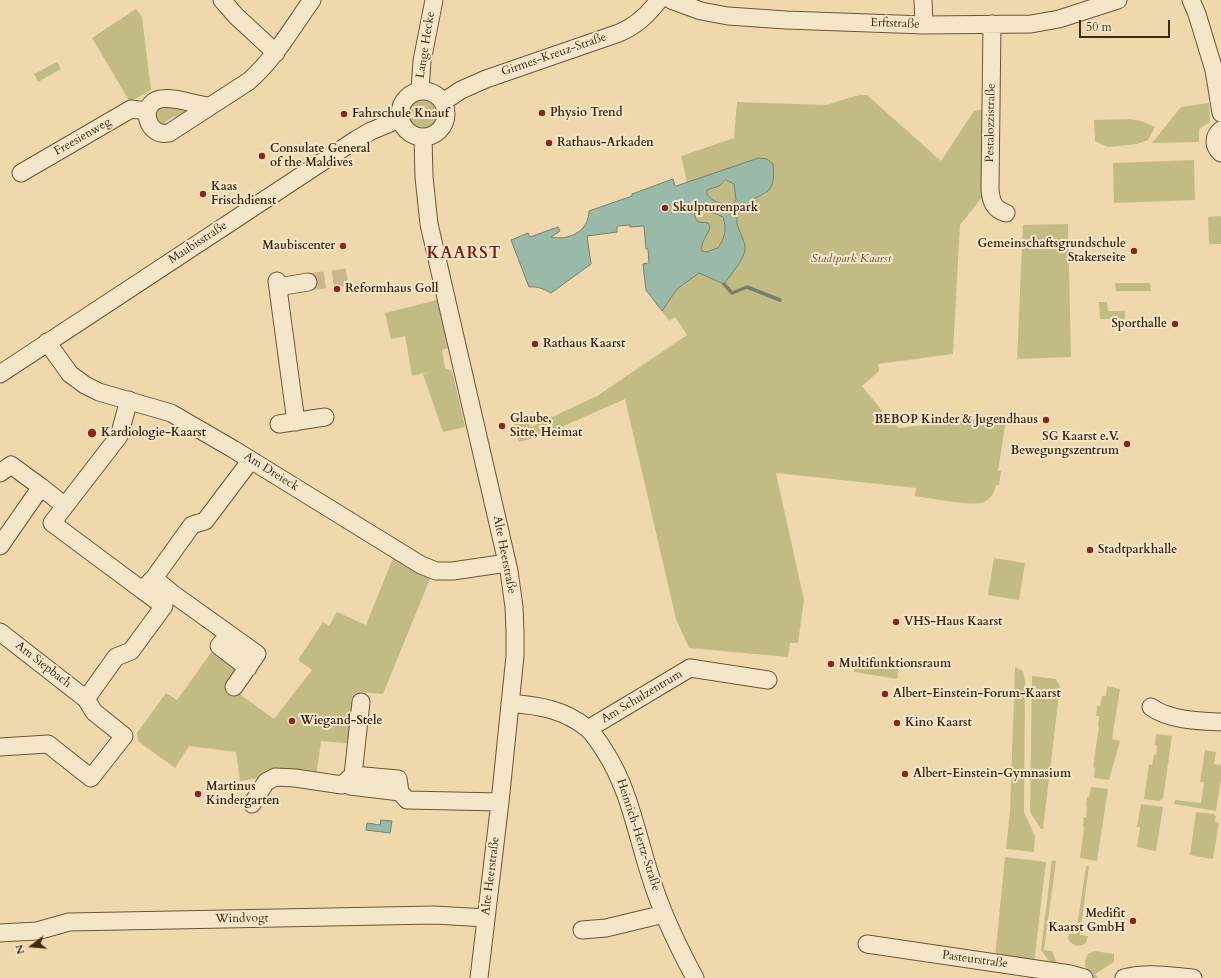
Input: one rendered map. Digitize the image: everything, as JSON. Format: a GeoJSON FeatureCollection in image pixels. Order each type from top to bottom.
{"type":"FeatureCollection","features":[{"type":"Feature","properties":{"kind":"street"},"geometry":{"type":"LineString","coordinates":[[222,0],[236,16],[276,52]]}},
{"type":"Feature","properties":{"kind":"street"},"geometry":{"type":"LineString","coordinates":[[210,106],[166,99],[154,102],[147,111],[147,120],[151,128],[157,133],[167,134],[249,81],[261,70],[276,52],[312,0]]}},
{"type":"Feature","properties":{"kind":"street","name":"Lange Hecke"},"geometry":{"type":"LineString","coordinates":[[420,90],[422,61],[434,0]]}},
{"type":"Feature","properties":{"kind":"street","name":"Girmes-Kreuz-Straße"},"geometry":{"type":"LineString","coordinates":[[443,102],[461,90],[486,79],[619,33],[637,23],[659,0]]}},
{"type":"Feature","properties":{"kind":"street","name":"Erftstraße"},"geometry":{"type":"LineString","coordinates":[[671,0],[701,11],[728,16],[786,20],[924,25],[1031,24],[1048,22],[1118,0]]}},
{"type":"Feature","properties":{"kind":"street"},"geometry":{"type":"LineString","coordinates":[[924,0],[924,25]]}},
{"type":"Feature","properties":{"kind":"street"},"geometry":{"type":"LineString","coordinates":[[1191,0],[1218,70],[1221,114]]}},
{"type":"Feature","properties":{"kind":"street","name":"Pestalozzistraße"},"geometry":{"type":"LineString","coordinates":[[992,24],[990,194],[996,208],[1006,213]]}},
{"type":"Feature","properties":{"kind":"street"},"geometry":{"type":"LineString","coordinates":[[420,90],[429,91],[437,95],[443,102],[446,109],[446,117],[443,125],[435,134],[423,137],[415,136],[408,132],[403,126],[400,119],[400,109],[403,100],[410,94],[420,90]]}},
{"type":"Feature","properties":{"kind":"street","name":"Freesienweg"},"geometry":{"type":"LineString","coordinates":[[21,173],[131,109],[147,111]]}},
{"type":"Feature","properties":{"kind":"street","name":"Maubisstraße"},"geometry":{"type":"LineString","coordinates":[[0,374],[358,139],[400,119]]}},
{"type":"Feature","properties":{"kind":"street"},"geometry":{"type":"LineString","coordinates":[[1221,130],[1216,135],[1215,139],[1217,149],[1221,153]]}},
{"type":"Feature","properties":{"kind":"street","name":"Alte Heerstraße"},"geometry":{"type":"LineString","coordinates":[[423,137],[424,177],[429,224],[507,563],[514,607],[515,631],[510,703],[479,978]]}},
{"type":"Feature","properties":{"kind":"street"},"geometry":{"type":"LineString","coordinates":[[296,422],[278,284],[308,282]]}},
{"type":"Feature","properties":{"kind":"street","name":"Am Dreieck"},"geometry":{"type":"LineString","coordinates":[[47,342],[70,374],[85,385],[99,392],[171,412],[421,565],[436,571],[452,571],[507,563]]}},
{"type":"Feature","properties":{"kind":"street"},"geometry":{"type":"LineString","coordinates":[[130,400],[119,436],[52,523],[142,590],[168,600],[229,634],[257,654],[234,687]]}},
{"type":"Feature","properties":{"kind":"street"},"geometry":{"type":"LineString","coordinates":[[279,424],[325,417]]}},
{"type":"Feature","properties":{"kind":"street"},"geometry":{"type":"LineString","coordinates":[[142,590],[154,578],[192,525],[205,521],[251,460]]}},
{"type":"Feature","properties":{"kind":"street"},"geometry":{"type":"LineString","coordinates":[[0,473],[11,465],[65,506]]}},
{"type":"Feature","properties":{"kind":"street"},"geometry":{"type":"LineString","coordinates":[[0,546],[41,487]]}},
{"type":"Feature","properties":{"kind":"street"},"geometry":{"type":"LineString","coordinates":[[154,578],[168,600]]}},
{"type":"Feature","properties":{"kind":"street"},"geometry":{"type":"LineString","coordinates":[[86,699],[116,657],[131,651],[168,600]]}},
{"type":"Feature","properties":{"kind":"street","name":"Am Siepbach"},"geometry":{"type":"LineString","coordinates":[[0,632],[86,699],[94,712],[124,736],[91,778],[48,744],[0,747]]}},
{"type":"Feature","properties":{"kind":"street","name":"Am Schulzentrum"},"geometry":{"type":"LineString","coordinates":[[588,729],[690,668],[768,680]]}},
{"type":"Feature","properties":{"kind":"street"},"geometry":{"type":"LineString","coordinates":[[348,780],[361,702]]}},
{"type":"Feature","properties":{"kind":"street","name":"Heinrich-Hertz-Straße"},"geometry":{"type":"LineString","coordinates":[[510,703],[559,711],[588,729],[609,757],[621,781],[650,875],[664,914],[695,978]]}},
{"type":"Feature","properties":{"kind":"street"},"geometry":{"type":"LineString","coordinates":[[1151,707],[1156,711],[1170,716],[1221,722]]}},
{"type":"Feature","properties":{"kind":"street"},"geometry":{"type":"LineString","coordinates":[[252,804],[266,782],[275,777],[348,780],[398,779],[400,792],[407,800],[500,802]]}},
{"type":"Feature","properties":{"kind":"street"},"geometry":{"type":"LineString","coordinates":[[582,930],[606,928],[664,914]]}},
{"type":"Feature","properties":{"kind":"street","name":"Windvogt"},"geometry":{"type":"LineString","coordinates":[[0,933],[37,931],[69,922],[434,915],[486,918]]}},
{"type":"Feature","properties":{"kind":"street","name":"Pasteurstraße"},"geometry":{"type":"LineString","coordinates":[[867,944],[1070,974],[1084,978]]}},
{"type":"Feature","properties":{"kind":"street"},"geometry":{"type":"LineString","coordinates":[[1124,978],[1135,975],[1152,974],[1193,978]]}},
{"type":"Feature","properties":{"kind":"green space"},"geometry":{"type":"Polygon","coordinates":[[[136,9],[142,17],[151,90],[130,102],[92,38],[136,9]]]}},
{"type":"Feature","properties":{"kind":"green space"},"geometry":{"type":"Polygon","coordinates":[[[57,62],[61,69],[38,82],[34,74],[57,62]]]}},
{"type":"Feature","properties":{"kind":"green space","name":"Stadtpark Kaarst"},"geometry":{"type":"Polygon","coordinates":[[[859,95],[867,95],[941,161],[974,111],[984,109],[984,195],[960,225],[953,354],[878,364],[879,371],[862,386],[891,422],[899,428],[1000,416],[1007,425],[1005,426],[998,471],[1001,471],[999,485],[996,485],[992,495],[984,502],[951,502],[915,496],[916,488],[776,473],[804,600],[798,643],[790,643],[788,657],[689,648],[676,619],[625,399],[541,436],[519,442],[514,423],[526,418],[531,427],[597,396],[687,335],[675,317],[669,321],[662,311],[677,289],[699,273],[724,284],[745,248],[736,220],[739,210],[752,200],[766,194],[759,158],[687,182],[681,156],[734,138],[737,102],[826,105],[859,95]]]}},
{"type":"Feature","properties":{"kind":"green space"},"geometry":{"type":"Polygon","coordinates":[[[423,100],[433,104],[437,114],[433,124],[423,128],[413,124],[409,114],[413,104],[423,100]]]}},
{"type":"Feature","properties":{"kind":"green space"},"geometry":{"type":"Polygon","coordinates":[[[1209,103],[1210,122],[1199,129],[1199,142],[1152,143],[1181,107],[1209,103]]]}},
{"type":"Feature","properties":{"kind":"green space"},"geometry":{"type":"Polygon","coordinates":[[[160,105],[193,108],[179,121],[175,116],[165,122],[166,128],[156,125],[155,108],[160,105]]]}},
{"type":"Feature","properties":{"kind":"green space"},"geometry":{"type":"Polygon","coordinates":[[[1129,119],[1141,121],[1155,127],[1148,140],[1137,144],[1108,147],[1095,141],[1094,120],[1129,119]]]}},
{"type":"Feature","properties":{"kind":"green space"},"geometry":{"type":"Polygon","coordinates":[[[1194,160],[1195,200],[1114,203],[1113,163],[1194,160]]]}},
{"type":"Feature","properties":{"kind":"green space"},"geometry":{"type":"Polygon","coordinates":[[[727,180],[734,184],[737,200],[733,204],[726,204],[718,203],[712,200],[707,194],[707,190],[719,186],[727,180]]]}},
{"type":"Feature","properties":{"kind":"green space"},"geometry":{"type":"Polygon","coordinates":[[[695,200],[697,200],[706,210],[723,218],[725,233],[718,248],[706,252],[701,251],[701,247],[710,227],[708,223],[698,222],[696,219],[694,204],[695,200]]]}},
{"type":"Feature","properties":{"kind":"green space"},"geometry":{"type":"Polygon","coordinates":[[[1221,216],[1221,244],[1209,244],[1208,217],[1221,216]]]}},
{"type":"Feature","properties":{"kind":"green space"},"geometry":{"type":"Polygon","coordinates":[[[1068,224],[1071,357],[1017,359],[1023,225],[1068,224]]]}},
{"type":"Feature","properties":{"kind":"green space"},"geometry":{"type":"Polygon","coordinates":[[[1115,283],[1150,283],[1151,291],[1116,291],[1115,283]]]}},
{"type":"Feature","properties":{"kind":"green space"},"geometry":{"type":"Polygon","coordinates":[[[437,300],[448,348],[442,350],[445,368],[452,371],[465,427],[443,432],[423,374],[433,371],[412,376],[405,336],[391,339],[385,313],[437,300]]]}},
{"type":"Feature","properties":{"kind":"green space"},"geometry":{"type":"Polygon","coordinates":[[[1099,302],[1107,302],[1108,311],[1125,311],[1125,319],[1100,319],[1099,302]]]}},
{"type":"Feature","properties":{"kind":"green space"},"geometry":{"type":"Polygon","coordinates":[[[393,558],[430,579],[383,694],[360,692],[355,744],[321,741],[316,777],[284,774],[240,781],[236,752],[189,746],[175,768],[138,741],[137,733],[166,693],[177,700],[215,647],[243,669],[230,687],[274,719],[312,670],[298,660],[323,622],[329,626],[337,612],[366,625],[393,558]]]}},
{"type":"Feature","properties":{"kind":"green space"},"geometry":{"type":"Polygon","coordinates":[[[994,558],[1025,563],[1019,600],[988,595],[994,558]]]}},
{"type":"Feature","properties":{"kind":"green space"},"geometry":{"type":"Polygon","coordinates":[[[856,658],[899,664],[897,679],[854,672],[856,658]]]}},
{"type":"Feature","properties":{"kind":"green space"},"geometry":{"type":"Polygon","coordinates":[[[1015,667],[1023,671],[1025,681],[1024,812],[1035,836],[1034,852],[1006,849],[1010,811],[1015,667]]]}},
{"type":"Feature","properties":{"kind":"green space"},"geometry":{"type":"Polygon","coordinates":[[[1032,676],[1056,679],[1060,686],[1043,829],[1041,829],[1030,812],[1032,676]]]}},
{"type":"Feature","properties":{"kind":"green space"},"geometry":{"type":"Polygon","coordinates":[[[1107,686],[1120,689],[1112,739],[1120,741],[1109,780],[1094,778],[1095,768],[1093,767],[1099,726],[1099,716],[1096,716],[1097,706],[1100,706],[1102,696],[1106,696],[1107,686]]]}},
{"type":"Feature","properties":{"kind":"green space"},"geometry":{"type":"Polygon","coordinates":[[[1156,734],[1172,736],[1163,799],[1159,801],[1144,799],[1149,764],[1152,765],[1154,755],[1156,755],[1156,734]]]}},
{"type":"Feature","properties":{"kind":"green space"},"geometry":{"type":"Polygon","coordinates":[[[1205,750],[1216,752],[1214,764],[1221,765],[1221,779],[1216,811],[1174,804],[1175,800],[1201,803],[1204,782],[1200,782],[1205,750]]]}},
{"type":"Feature","properties":{"kind":"green space"},"geometry":{"type":"Polygon","coordinates":[[[1091,787],[1108,789],[1097,861],[1080,858],[1084,817],[1086,817],[1087,797],[1089,797],[1091,787]]]}},
{"type":"Feature","properties":{"kind":"green space"},"geometry":{"type":"Polygon","coordinates":[[[1141,804],[1163,807],[1156,851],[1137,847],[1140,827],[1137,827],[1141,804]]]}},
{"type":"Feature","properties":{"kind":"green space"},"geometry":{"type":"Polygon","coordinates":[[[1196,812],[1214,814],[1216,816],[1215,822],[1219,823],[1213,859],[1190,855],[1196,812]]]}},
{"type":"Feature","properties":{"kind":"green space"},"geometry":{"type":"Polygon","coordinates":[[[1005,857],[1046,862],[1034,963],[995,957],[1005,857]]]}},
{"type":"Feature","properties":{"kind":"green space"},"geometry":{"type":"Polygon","coordinates":[[[1052,860],[1056,861],[1044,950],[1052,951],[1059,968],[1054,968],[1041,950],[1052,860]]]}},
{"type":"Feature","properties":{"kind":"green space"},"geometry":{"type":"Polygon","coordinates":[[[1086,866],[1089,866],[1080,935],[1088,936],[1086,943],[1078,946],[1071,943],[1068,938],[1069,934],[1076,934],[1086,866]]]}},
{"type":"Feature","properties":{"kind":"green space"},"geometry":{"type":"Polygon","coordinates":[[[1094,951],[1114,954],[1114,962],[1095,974],[1098,978],[1093,978],[1087,970],[1085,964],[1088,954],[1094,951]]]}},
{"type":"Feature","properties":{"kind":"shaded area"},"geometry":{"type":"Polygon","coordinates":[[[759,158],[767,159],[773,164],[774,175],[770,189],[766,193],[749,202],[743,207],[737,216],[745,251],[737,266],[724,284],[699,273],[677,289],[662,311],[646,290],[643,264],[649,263],[644,226],[630,227],[630,225],[617,226],[617,232],[587,236],[591,264],[551,293],[540,288],[529,287],[511,240],[528,233],[530,237],[558,227],[560,231],[551,237],[558,238],[571,236],[582,229],[586,224],[589,211],[632,196],[632,194],[673,179],[675,186],[759,158]],[[726,180],[719,186],[707,190],[707,194],[712,200],[718,203],[733,204],[736,200],[734,184],[726,180]],[[695,200],[694,204],[696,219],[698,222],[708,223],[710,227],[702,245],[702,251],[706,252],[718,248],[725,233],[723,217],[706,210],[697,200],[695,200]]]}},
{"type":"Feature","properties":{"kind":"shaded area"},"geometry":{"type":"Polygon","coordinates":[[[381,820],[392,821],[390,833],[366,830],[367,823],[380,825],[381,820]]]}},
{"type":"Feature","properties":{"kind":"waterway"},"geometry":{"type":"LineString","coordinates":[[724,284],[732,293],[747,287],[780,300]]}},
{"type":"Feature","properties":{"kind":"tunnel"},"geometry":{"type":"LineString","coordinates":[[308,282],[347,277]]}},
{"type":"Feature","properties":{"kind":"place","name":"Physio Trend"},"geometry":{"type":"Point","coordinates":[542,113]}},
{"type":"Feature","properties":{"kind":"place","name":"Fahrschule Knauf"},"geometry":{"type":"Point","coordinates":[344,114]}},
{"type":"Feature","properties":{"kind":"place","name":"Rathaus-Arkaden"},"geometry":{"type":"Point","coordinates":[549,143]}},
{"type":"Feature","properties":{"kind":"place","name":"Consulate General of the Maldives"},"geometry":{"type":"Point","coordinates":[262,156]}},
{"type":"Feature","properties":{"kind":"place","name":"Kaas Frischdienst"},"geometry":{"type":"Point","coordinates":[203,194]}},
{"type":"Feature","properties":{"kind":"place","name":"Skulpturenpark"},"geometry":{"type":"Point","coordinates":[665,208]}},
{"type":"Feature","properties":{"kind":"place","name":"Maubiscenter"},"geometry":{"type":"Point","coordinates":[343,246]}},
{"type":"Feature","properties":{"kind":"place","name":"Gemeinschaftsgrundschule Stakerseite"},"geometry":{"type":"Point","coordinates":[1134,251]}},
{"type":"Feature","properties":{"kind":"place","name":"Reformhaus Goll"},"geometry":{"type":"Point","coordinates":[337,289]}},
{"type":"Feature","properties":{"kind":"place","name":"Sporthalle"},"geometry":{"type":"Point","coordinates":[1175,324]}},
{"type":"Feature","properties":{"kind":"place","name":"Rathaus Kaarst"},"geometry":{"type":"Point","coordinates":[535,344]}},
{"type":"Feature","properties":{"kind":"place","name":"BEBOP Kinder & Jugendhaus"},"geometry":{"type":"Point","coordinates":[1046,420]}},
{"type":"Feature","properties":{"kind":"place","name":"Glaube, Sitte, Heimat"},"geometry":{"type":"Point","coordinates":[502,426]}},
{"type":"Feature","properties":{"kind":"place","name":"Kardiologie-Kaarst"},"geometry":{"type":"Point","coordinates":[92,433]}},
{"type":"Feature","properties":{"kind":"place","name":"SG Kaarst e.V. Bewegungszentrum"},"geometry":{"type":"Point","coordinates":[1127,444]}},
{"type":"Feature","properties":{"kind":"place","name":"Stadtparkhalle"},"geometry":{"type":"Point","coordinates":[1090,550]}},
{"type":"Feature","properties":{"kind":"place","name":"VHS-Haus Kaarst"},"geometry":{"type":"Point","coordinates":[896,622]}},
{"type":"Feature","properties":{"kind":"place","name":"Multifunktionsraum"},"geometry":{"type":"Point","coordinates":[831,664]}},
{"type":"Feature","properties":{"kind":"place","name":"Albert-Einstein-Forum-Kaarst"},"geometry":{"type":"Point","coordinates":[885,694]}},
{"type":"Feature","properties":{"kind":"place","name":"Wiegand-Stele"},"geometry":{"type":"Point","coordinates":[292,721]}},
{"type":"Feature","properties":{"kind":"place","name":"Kino Kaarst"},"geometry":{"type":"Point","coordinates":[897,723]}},
{"type":"Feature","properties":{"kind":"place","name":"Albert-Einstein-Gymnasium"},"geometry":{"type":"Point","coordinates":[905,774]}},
{"type":"Feature","properties":{"kind":"place","name":"Martinus Kindergarten"},"geometry":{"type":"Point","coordinates":[198,794]}},
{"type":"Feature","properties":{"kind":"place","name":"Medifit Kaarst GmbH"},"geometry":{"type":"Point","coordinates":[1133,921]}},
{"type":"Feature","properties":{"kind":"district","name":"KAARST"},"geometry":{"type":"Point","coordinates":[464,254]}}]}
